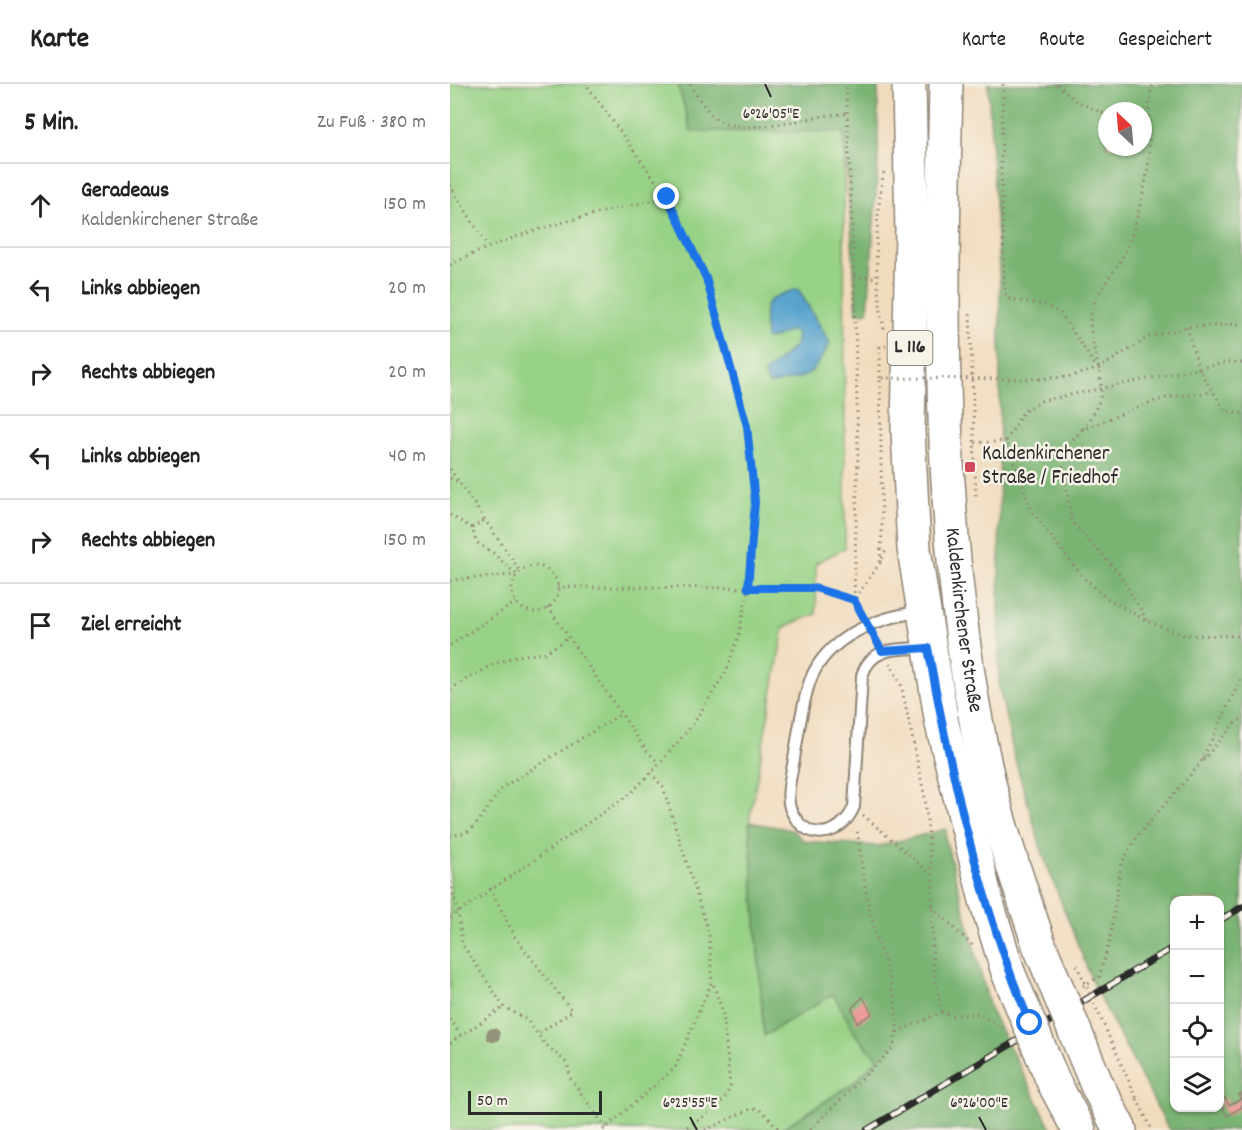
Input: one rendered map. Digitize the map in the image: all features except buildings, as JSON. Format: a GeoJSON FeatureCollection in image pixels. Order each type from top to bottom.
{"type":"FeatureCollection","features":[{"type":"Feature","properties":{"kind":"main road","name":"Kaldenkirchener Straße"},"geometry":{"type":"LineString","coordinates":[[909,84],[912,232],[908,431],[914,549],[940,609],[1040,947],[1097,1085],[1120,1130]]}},
{"type":"Feature","properties":{"kind":"main road","name":"Kaldenkirchener Straße"},"geometry":{"type":"LineString","coordinates":[[946,84],[942,253],[945,429],[951,546],[940,609],[928,648],[955,782],[1008,972],[1053,1081],[1079,1130]]}},
{"type":"Feature","properties":{"kind":"lane"},"geometry":{"type":"LineString","coordinates":[[928,648],[882,651],[868,662],[862,676],[854,807],[840,828],[834,832],[819,833],[801,822],[789,803],[799,729],[810,680],[837,645],[868,625],[894,615],[940,609]]}},
{"type":"Feature","properties":{"kind":"path"},"geometry":{"type":"LineString","coordinates":[[450,918],[458,910],[630,794],[651,773],[693,724],[727,670],[739,634],[748,588],[755,502],[747,426],[706,278],[667,197],[586,84]]}},
{"type":"Feature","properties":{"kind":"path"},"geometry":{"type":"LineString","coordinates":[[690,84],[716,118],[734,126],[849,114]]}},
{"type":"Feature","properties":{"kind":"path"},"geometry":{"type":"LineString","coordinates":[[846,84],[849,114],[858,452],[854,600],[868,625]]}},
{"type":"Feature","properties":{"kind":"path"},"geometry":{"type":"LineString","coordinates":[[1003,84],[1001,169],[1005,293],[1009,299],[1046,305],[1061,314],[1098,369]]}},
{"type":"Feature","properties":{"kind":"path"},"geometry":{"type":"LineString","coordinates":[[1057,84],[1076,101],[1098,111]]}},
{"type":"Feature","properties":{"kind":"path"},"geometry":{"type":"LineString","coordinates":[[1149,102],[1153,84]]}},
{"type":"Feature","properties":{"kind":"path"},"geometry":{"type":"LineString","coordinates":[[1147,621],[1118,572],[1072,522],[1064,467],[1069,443],[1083,429],[1099,402],[1101,390],[1090,330],[1092,312],[1098,295],[1126,250],[1149,156]]}},
{"type":"Feature","properties":{"kind":"path"},"geometry":{"type":"LineString","coordinates":[[450,185],[487,246]]}},
{"type":"Feature","properties":{"kind":"path"},"geometry":{"type":"LineString","coordinates":[[450,265],[487,246],[576,218],[667,197]]}},
{"type":"Feature","properties":{"kind":"path"},"geometry":{"type":"LineString","coordinates":[[854,276],[876,278]]}},
{"type":"Feature","properties":{"kind":"path"},"geometry":{"type":"LineString","coordinates":[[970,307],[976,504]]}},
{"type":"Feature","properties":{"kind":"path"},"geometry":{"type":"LineString","coordinates":[[880,378],[1040,379],[1067,377],[1098,369],[1149,337],[1188,327],[1242,324]]}},
{"type":"Feature","properties":{"kind":"path"},"geometry":{"type":"LineString","coordinates":[[1188,327],[1199,370],[1225,410],[1242,414]]}},
{"type":"Feature","properties":{"kind":"path"},"geometry":{"type":"LineString","coordinates":[[854,600],[880,563],[882,532],[880,347]]}},
{"type":"Feature","properties":{"kind":"path"},"geometry":{"type":"LineString","coordinates":[[1006,441],[1023,412],[1041,401],[1229,362],[1242,363]]}},
{"type":"Feature","properties":{"kind":"path"},"geometry":{"type":"LineString","coordinates":[[1083,429],[1169,397],[1213,392]]}},
{"type":"Feature","properties":{"kind":"path"},"geometry":{"type":"LineString","coordinates":[[975,443],[1006,441]]}},
{"type":"Feature","properties":{"kind":"path"},"geometry":{"type":"LineString","coordinates":[[1006,441],[1033,513],[1082,576],[1105,597],[1147,621],[1183,635],[1242,636]]}},
{"type":"Feature","properties":{"kind":"path"},"geometry":{"type":"LineString","coordinates":[[450,469],[518,573]]}},
{"type":"Feature","properties":{"kind":"path"},"geometry":{"type":"LineString","coordinates":[[450,479],[460,483]]}},
{"type":"Feature","properties":{"kind":"path"},"geometry":{"type":"LineString","coordinates":[[450,515],[472,528],[476,542],[518,573]]}},
{"type":"Feature","properties":{"kind":"path"},"geometry":{"type":"LineString","coordinates":[[472,528],[485,520]]}},
{"type":"Feature","properties":{"kind":"path"},"geometry":{"type":"LineString","coordinates":[[450,579],[518,573],[533,566],[547,569],[552,574],[557,587],[553,602],[548,607],[534,611],[516,602],[512,589],[518,573]]}},
{"type":"Feature","properties":{"kind":"path"},"geometry":{"type":"LineString","coordinates":[[557,587],[815,588],[854,600]]}},
{"type":"Feature","properties":{"kind":"path"},"geometry":{"type":"LineString","coordinates":[[450,645],[516,602]]}},
{"type":"Feature","properties":{"kind":"path"},"geometry":{"type":"LineString","coordinates":[[548,607],[646,750],[659,763]]}},
{"type":"Feature","properties":{"kind":"path"},"geometry":{"type":"LineString","coordinates":[[450,689],[492,665],[516,656],[544,653],[569,638]]}},
{"type":"Feature","properties":{"kind":"path"},"geometry":{"type":"LineString","coordinates":[[882,651],[896,671],[901,684],[925,798],[932,875],[930,906],[933,966],[942,1012]]}},
{"type":"Feature","properties":{"kind":"path"},"geometry":{"type":"LineString","coordinates":[[1200,764],[1242,676]]}},
{"type":"Feature","properties":{"kind":"path"},"geometry":{"type":"LineString","coordinates":[[450,836],[466,833],[475,826],[503,787],[621,714]]}},
{"type":"Feature","properties":{"kind":"path"},"geometry":{"type":"LineString","coordinates":[[1080,987],[1099,977],[1110,939],[1121,864],[1139,834],[1236,722],[1242,719]]}},
{"type":"Feature","properties":{"kind":"path"},"geometry":{"type":"LineString","coordinates":[[651,773],[663,787],[709,934],[712,981],[723,1013],[730,1086],[728,1094],[721,1102],[682,1130]]}},
{"type":"Feature","properties":{"kind":"path"},"geometry":{"type":"LineString","coordinates":[[854,807],[932,875]]}},
{"type":"Feature","properties":{"kind":"path"},"geometry":{"type":"LineString","coordinates":[[810,1130],[891,1050],[897,1032],[894,1003],[869,910],[854,807]]}},
{"type":"Feature","properties":{"kind":"path"},"geometry":{"type":"LineString","coordinates":[[450,882],[454,888],[462,944],[504,1007],[527,1020],[567,1063],[572,1079],[605,1129],[675,1068],[712,981]]}},
{"type":"Feature","properties":{"kind":"path"},"geometry":{"type":"LineString","coordinates":[[490,888],[515,937],[572,1011],[538,1034]]}},
{"type":"Feature","properties":{"kind":"path"},"geometry":{"type":"LineString","coordinates":[[930,906],[977,950]]}},
{"type":"Feature","properties":{"kind":"path"},"geometry":{"type":"LineString","coordinates":[[1076,963],[1152,1130]]}},
{"type":"Feature","properties":{"kind":"path"},"geometry":{"type":"LineString","coordinates":[[450,1043],[504,1007]]}},
{"type":"Feature","properties":{"kind":"path"},"geometry":{"type":"LineString","coordinates":[[897,1032],[942,1012],[951,1016],[978,1013],[1004,1030],[1014,1024]]}},
{"type":"Feature","properties":{"kind":"path"},"geometry":{"type":"LineString","coordinates":[[450,1019],[461,1036]]}},
{"type":"Feature","properties":{"kind":"path"},"geometry":{"type":"LineString","coordinates":[[705,1130],[753,1108],[762,1111],[780,1130]]}},
{"type":"Feature","properties":{"kind":"green space"},"geometry":{"type":"Polygon","coordinates":[[[450,84],[678,84],[691,131],[844,131],[845,548],[816,563],[816,614],[784,627],[749,822],[764,1036],[833,993],[856,1035],[878,1059],[854,1083],[780,1130],[450,1130],[450,84]]]}},
{"type":"Feature","properties":{"kind":"green space"},"geometry":{"type":"Polygon","coordinates":[[[678,84],[878,84],[878,162],[868,312],[857,313],[844,132],[691,131],[678,84]]]}},
{"type":"Feature","properties":{"kind":"green space"},"geometry":{"type":"Polygon","coordinates":[[[988,84],[1242,84],[1242,1130],[1169,1130],[1095,988],[1044,858],[1015,760],[999,687],[1000,287],[988,84]]]}},
{"type":"Feature","properties":{"kind":"green space"},"geometry":{"type":"Polygon","coordinates":[[[749,822],[792,830],[804,841],[879,846],[946,829],[946,841],[990,1009],[1052,1130],[780,1130],[854,1083],[878,1059],[856,1035],[833,994],[764,1036],[749,822]]]}},
{"type":"Feature","properties":{"kind":"water"},"geometry":{"type":"Polygon","coordinates":[[[798,289],[830,343],[812,371],[800,378],[769,385],[764,374],[795,346],[797,333],[791,330],[777,337],[766,339],[765,311],[770,300],[776,296],[798,289]]]}},
{"type":"Feature","properties":{"kind":"railway"},"geometry":{"type":"LineString","coordinates":[[1224,918],[1242,907]]}},
{"type":"Feature","properties":{"kind":"railway"},"geometry":{"type":"LineString","coordinates":[[867,1130],[1170,949]]}},
{"type":"Feature","properties":{"kind":"place","name":"Kaldenkirchener Straße / Friedhof"},"geometry":{"type":"Point","coordinates":[970,467]}},
{"type":"Feature","properties":{"kind":"route"},"geometry":{"type":"LineString","coordinates":[[667,197],[706,278],[747,426],[755,502],[748,588],[815,588],[854,600],[882,651],[928,648],[955,782],[986,900],[1008,972],[1030,1023]]}}]}
